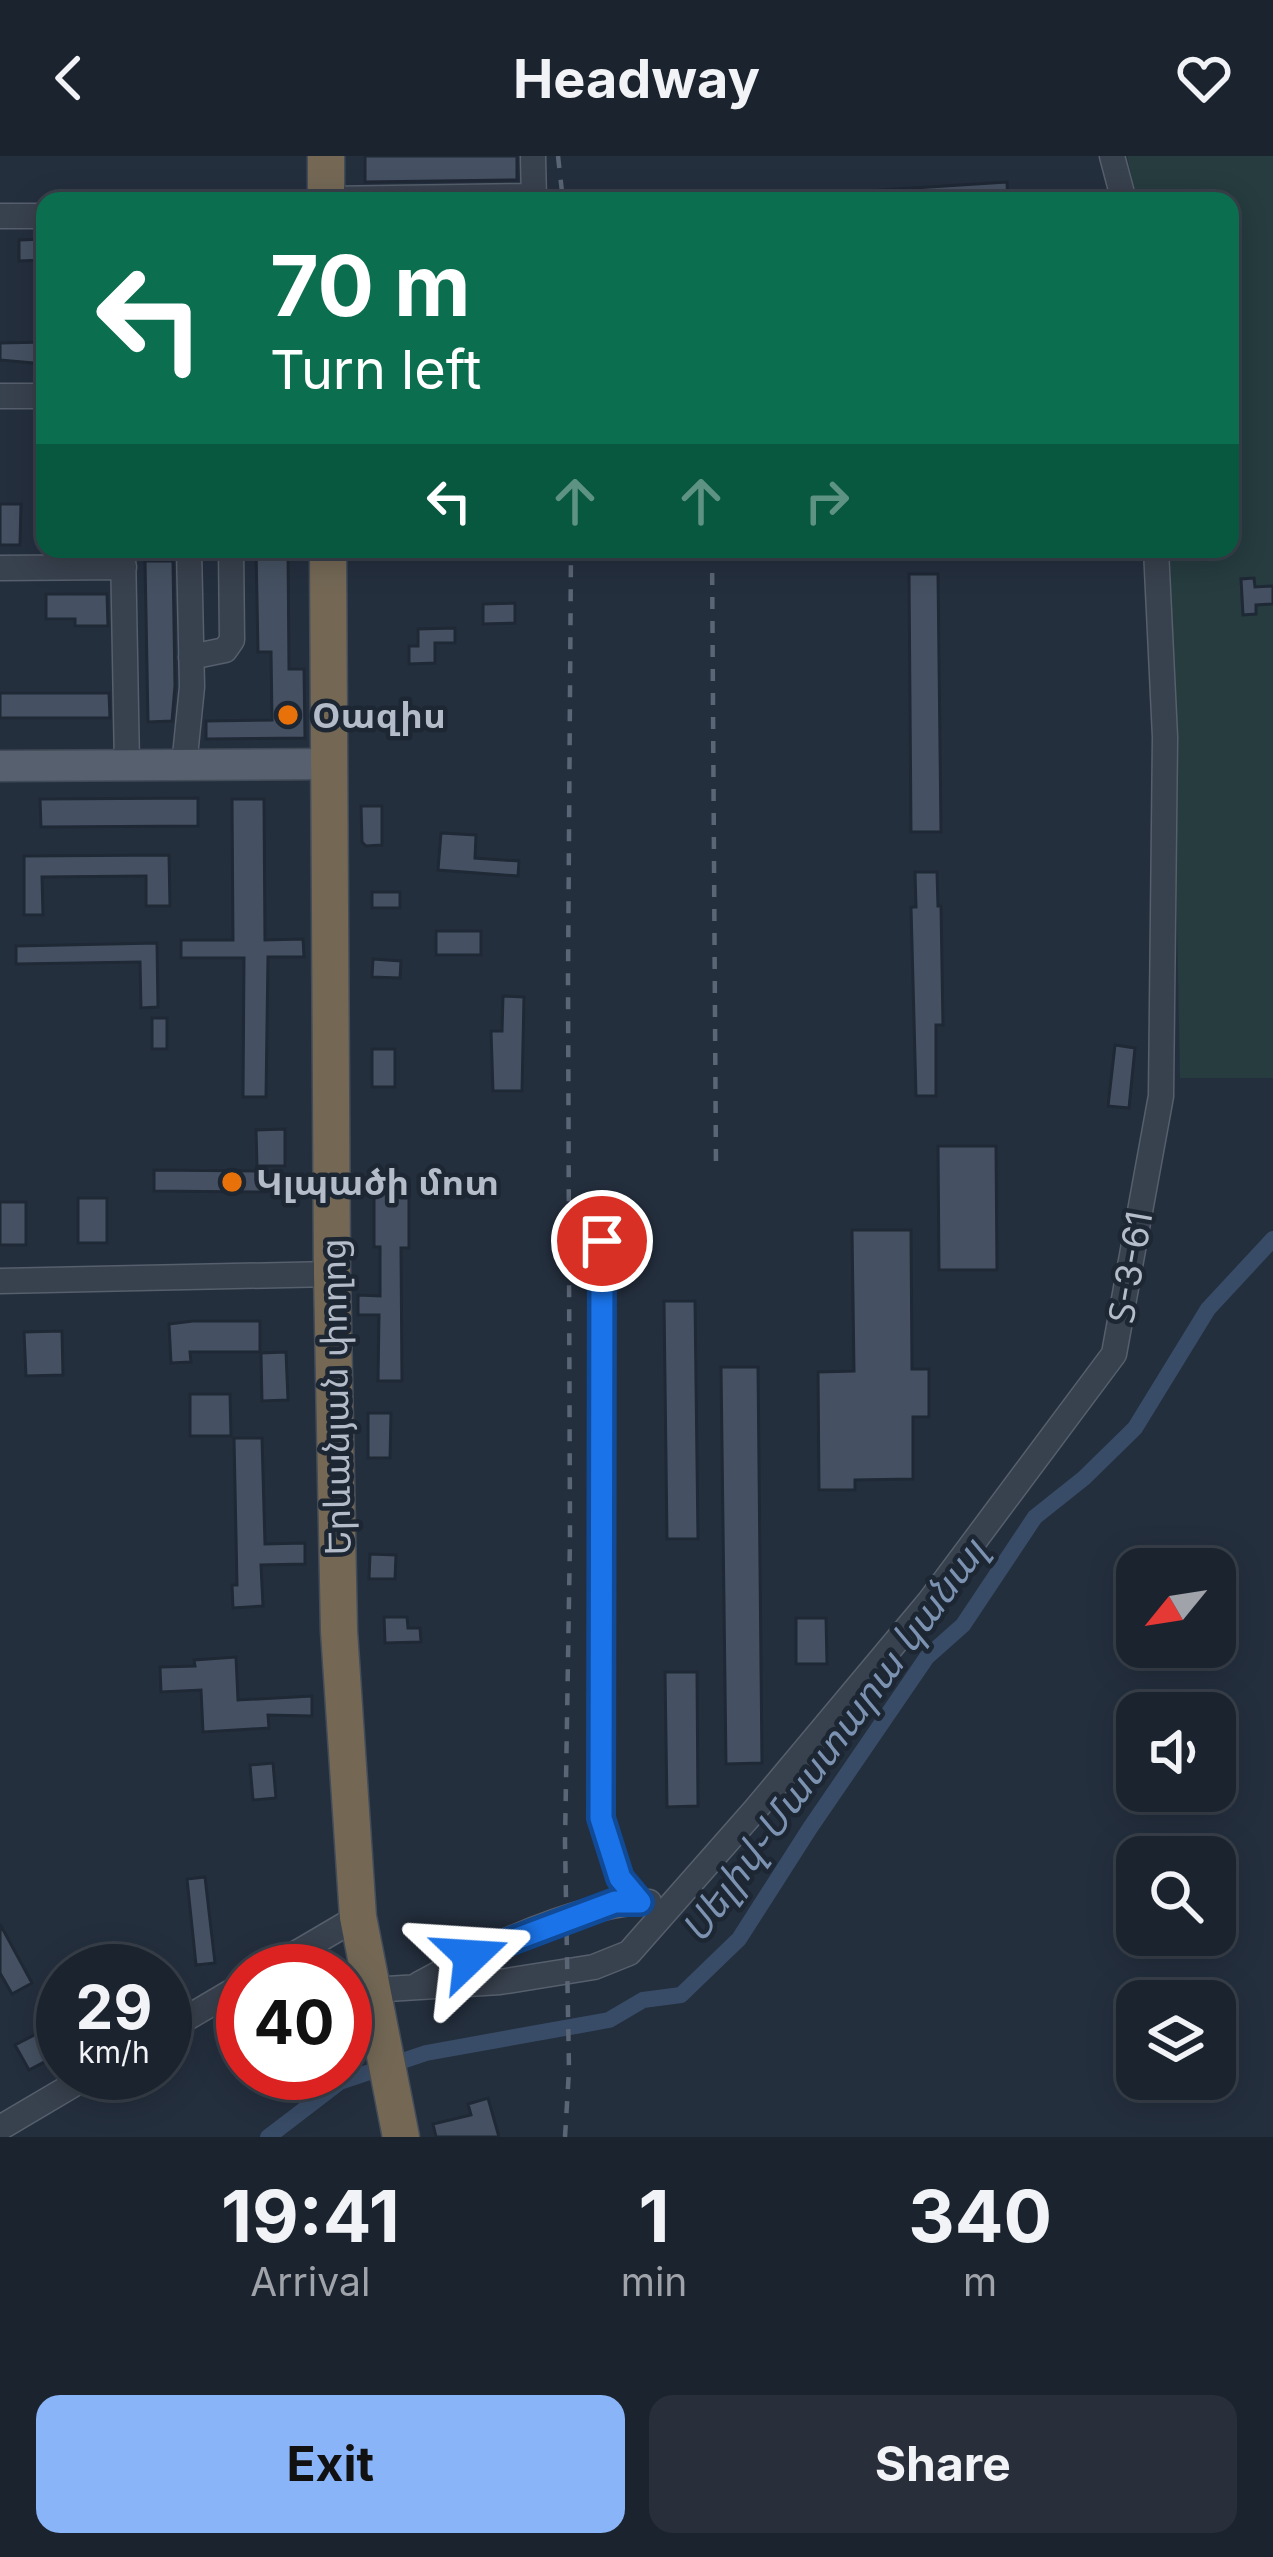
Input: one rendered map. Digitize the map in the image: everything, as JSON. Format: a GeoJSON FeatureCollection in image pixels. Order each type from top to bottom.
{"type":"FeatureCollection","features":[{"type":"Feature","properties":{"kind":"highway"},"geometry":{"type":"LineString","coordinates":[[326,156],[326,192]]}},
{"type":"Feature","properties":{"kind":"highway","name":"Երևանյան փողոց"},"geometry":{"type":"LineString","coordinates":[[328,558],[339,1631],[363,1944]]}},
{"type":"Feature","properties":{"kind":"highway","name":"Երևանյան փողոց"},"geometry":{"type":"LineString","coordinates":[[372,1996],[401,2137]]}},
{"type":"Feature","properties":{"kind":"main road"},"geometry":{"type":"LineString","coordinates":[[0,766],[329,764]]}},
{"type":"Feature","properties":{"kind":"street"},"geometry":{"type":"LineString","coordinates":[[533,156],[534,192]]}},
{"type":"Feature","properties":{"kind":"street"},"geometry":{"type":"LineString","coordinates":[[1112,156],[1122,192]]}},
{"type":"Feature","properties":{"kind":"street"},"geometry":{"type":"LineString","coordinates":[[0,216],[36,216]]}},
{"type":"Feature","properties":{"kind":"street"},"geometry":{"type":"LineString","coordinates":[[0,397],[36,396]]}},
{"type":"Feature","properties":{"kind":"street"},"geometry":{"type":"LineString","coordinates":[[0,568],[123,558],[128,766]]}},
{"type":"Feature","properties":{"kind":"street"},"geometry":{"type":"LineString","coordinates":[[184,766],[191,657],[188,558]]}},
{"type":"Feature","properties":{"kind":"street"},"geometry":{"type":"LineString","coordinates":[[191,657],[225,650],[232,640],[231,558]]}},
{"type":"Feature","properties":{"kind":"street","name":"Տ-3-61"},"geometry":{"type":"LineString","coordinates":[[372,1990],[500,1982],[594,1966],[628,1952],[755,1810],[929,1602],[1114,1354],[1161,1096],[1165,737],[1156,558]]}},
{"type":"Feature","properties":{"kind":"street"},"geometry":{"type":"LineString","coordinates":[[602,1241],[601,1818],[620,1878],[640,1902]]}},
{"type":"Feature","properties":{"kind":"street"},"geometry":{"type":"LineString","coordinates":[[0,1281],[332,1274]]}},
{"type":"Feature","properties":{"kind":"street","name":"Տ-3-61"},"geometry":{"type":"LineString","coordinates":[[411,1988],[471,1956],[615,1902],[670,1902]]}},
{"type":"Feature","properties":{"kind":"street"},"geometry":{"type":"LineString","coordinates":[[312,1944],[358,1917]]}},
{"type":"Feature","properties":{"kind":"street"},"geometry":{"type":"LineString","coordinates":[[0,2128],[47,2100]]}},
{"type":"Feature","properties":{"kind":"green space"},"geometry":{"type":"Polygon","coordinates":[[[1127,156],[1273,156],[1273,1078],[1180,1078],[1170,558],[1239,558],[1239,192],[1135,192],[1127,156]]]}},
{"type":"Feature","properties":{"kind":"building"},"geometry":{"type":"Polygon","coordinates":[[[365,156],[517,156],[517,180],[365,182],[365,156]]]}},
{"type":"Feature","properties":{"kind":"building"},"geometry":{"type":"Polygon","coordinates":[[[1007,182],[1008,192],[867,192],[1007,182]]]}},
{"type":"Feature","properties":{"kind":"building"},"geometry":{"type":"Polygon","coordinates":[[[36,239],[36,260],[19,261],[19,240],[36,239]]]}},
{"type":"Feature","properties":{"kind":"building"},"geometry":{"type":"Polygon","coordinates":[[[36,342],[36,363],[0,360],[0,343],[36,342]]]}},
{"type":"Feature","properties":{"kind":"building"},"geometry":{"type":"Polygon","coordinates":[[[0,504],[21,504],[20,545],[0,545],[0,504]]]}},
{"type":"Feature","properties":{"kind":"building"},"geometry":{"type":"Polygon","coordinates":[[[256,558],[288,558],[289,669],[304,669],[305,738],[206,739],[206,721],[272,720],[271,652],[258,652],[256,558]]]}},
{"type":"Feature","properties":{"kind":"building"},"geometry":{"type":"Polygon","coordinates":[[[145,561],[173,561],[172,721],[148,722],[145,561]]]}},
{"type":"Feature","properties":{"kind":"building"},"geometry":{"type":"Polygon","coordinates":[[[909,574],[938,574],[941,832],[911,832],[909,574]]]}},
{"type":"Feature","properties":{"kind":"building"},"geometry":{"type":"Polygon","coordinates":[[[1254,578],[1255,587],[1273,586],[1273,604],[1256,605],[1256,614],[1243,615],[1241,579],[1254,578]]]}},
{"type":"Feature","properties":{"kind":"building"},"geometry":{"type":"Polygon","coordinates":[[[46,594],[107,594],[108,626],[75,626],[75,619],[46,619],[46,594]]]}},
{"type":"Feature","properties":{"kind":"building"},"geometry":{"type":"Polygon","coordinates":[[[515,603],[515,623],[483,624],[483,604],[515,603]]]}},
{"type":"Feature","properties":{"kind":"building"},"geometry":{"type":"Polygon","coordinates":[[[455,628],[455,643],[435,643],[435,663],[409,664],[409,646],[418,646],[418,629],[455,628]]]}},
{"type":"Feature","properties":{"kind":"building"},"geometry":{"type":"Polygon","coordinates":[[[0,693],[109,693],[110,718],[0,718],[0,693]]]}},
{"type":"Feature","properties":{"kind":"building"},"geometry":{"type":"Polygon","coordinates":[[[198,798],[198,826],[41,827],[40,799],[198,798]]]}},
{"type":"Feature","properties":{"kind":"building"},"geometry":{"type":"Polygon","coordinates":[[[232,799],[264,799],[265,940],[303,939],[304,957],[268,957],[266,1097],[243,1097],[244,958],[181,958],[181,940],[233,940],[232,799]]]}},
{"type":"Feature","properties":{"kind":"building"},"geometry":{"type":"Polygon","coordinates":[[[361,806],[382,806],[382,845],[362,842],[361,806]]]}},
{"type":"Feature","properties":{"kind":"building"},"geometry":{"type":"Polygon","coordinates":[[[441,833],[476,835],[475,858],[519,861],[518,876],[438,870],[441,833]]]}},
{"type":"Feature","properties":{"kind":"building"},"geometry":{"type":"Polygon","coordinates":[[[169,855],[170,906],[146,906],[146,876],[42,877],[43,915],[24,915],[24,856],[169,855]]]}},
{"type":"Feature","properties":{"kind":"building"},"geometry":{"type":"Polygon","coordinates":[[[915,872],[937,872],[941,906],[943,1025],[936,1025],[936,1096],[916,1096],[911,907],[916,907],[915,872]]]}},
{"type":"Feature","properties":{"kind":"building"},"geometry":{"type":"Polygon","coordinates":[[[372,892],[400,892],[400,908],[372,908],[372,892]]]}},
{"type":"Feature","properties":{"kind":"building"},"geometry":{"type":"Polygon","coordinates":[[[436,931],[481,931],[481,955],[436,955],[436,931]]]}},
{"type":"Feature","properties":{"kind":"building"},"geometry":{"type":"Polygon","coordinates":[[[157,943],[158,1007],[141,1008],[140,962],[16,964],[16,946],[157,943]]]}},
{"type":"Feature","properties":{"kind":"building"},"geometry":{"type":"Polygon","coordinates":[[[373,959],[401,961],[400,978],[372,977],[373,959]]]}},
{"type":"Feature","properties":{"kind":"building"},"geometry":{"type":"Polygon","coordinates":[[[503,996],[524,997],[522,1091],[493,1091],[491,1031],[502,1031],[503,996]]]}},
{"type":"Feature","properties":{"kind":"building"},"geometry":{"type":"Polygon","coordinates":[[[152,1018],[167,1018],[167,1049],[152,1049],[152,1018]]]}},
{"type":"Feature","properties":{"kind":"building"},"geometry":{"type":"Polygon","coordinates":[[[1115,1045],[1135,1048],[1129,1108],[1108,1106],[1115,1045]]]}},
{"type":"Feature","properties":{"kind":"building"},"geometry":{"type":"Polygon","coordinates":[[[372,1049],[395,1049],[395,1087],[372,1087],[372,1049]]]}},
{"type":"Feature","properties":{"kind":"building"},"geometry":{"type":"Polygon","coordinates":[[[285,1129],[285,1166],[257,1166],[256,1130],[285,1129]]]}},
{"type":"Feature","properties":{"kind":"building"},"geometry":{"type":"Polygon","coordinates":[[[938,1146],[996,1146],[997,1270],[939,1270],[938,1146]]]}},
{"type":"Feature","properties":{"kind":"building"},"geometry":{"type":"Polygon","coordinates":[[[154,1170],[267,1171],[267,1192],[154,1191],[154,1170]]]}},
{"type":"Feature","properties":{"kind":"building"},"geometry":{"type":"Polygon","coordinates":[[[374,1178],[409,1178],[409,1248],[401,1248],[402,1381],[378,1381],[379,1315],[358,1315],[358,1295],[380,1296],[374,1178]]]}},
{"type":"Feature","properties":{"kind":"building"},"geometry":{"type":"Polygon","coordinates":[[[78,1198],[107,1198],[107,1243],[78,1243],[78,1198]]]}},
{"type":"Feature","properties":{"kind":"building"},"geometry":{"type":"Polygon","coordinates":[[[0,1202],[26,1202],[26,1245],[0,1245],[0,1202]]]}},
{"type":"Feature","properties":{"kind":"building"},"geometry":{"type":"Polygon","coordinates":[[[852,1230],[911,1230],[912,1369],[929,1369],[929,1417],[913,1417],[913,1479],[855,1480],[855,1490],[819,1490],[818,1372],[854,1371],[852,1230]]]}},
{"type":"Feature","properties":{"kind":"building"},"geometry":{"type":"Polygon","coordinates":[[[664,1301],[695,1301],[698,1539],[667,1539],[664,1301]]]}},
{"type":"Feature","properties":{"kind":"building"},"geometry":{"type":"Polygon","coordinates":[[[260,1321],[260,1352],[190,1352],[191,1362],[171,1363],[169,1324],[260,1321]]]}},
{"type":"Feature","properties":{"kind":"building"},"geometry":{"type":"Polygon","coordinates":[[[62,1331],[63,1375],[26,1376],[24,1332],[62,1331]]]}},
{"type":"Feature","properties":{"kind":"building"},"geometry":{"type":"Polygon","coordinates":[[[286,1352],[288,1400],[262,1401],[261,1353],[286,1352]]]}},
{"type":"Feature","properties":{"kind":"building"},"geometry":{"type":"Polygon","coordinates":[[[721,1367],[758,1367],[762,1763],[726,1764],[721,1367]]]}},
{"type":"Feature","properties":{"kind":"building"},"geometry":{"type":"Polygon","coordinates":[[[190,1394],[230,1394],[231,1436],[190,1436],[190,1394]]]}},
{"type":"Feature","properties":{"kind":"building"},"geometry":{"type":"Polygon","coordinates":[[[368,1413],[391,1413],[390,1458],[368,1458],[368,1413]]]}},
{"type":"Feature","properties":{"kind":"building"},"geometry":{"type":"Polygon","coordinates":[[[234,1438],[262,1438],[265,1544],[305,1543],[305,1564],[261,1565],[263,1606],[233,1608],[232,1585],[237,1585],[234,1438]]]}},
{"type":"Feature","properties":{"kind":"building"},"geometry":{"type":"Polygon","coordinates":[[[370,1554],[396,1555],[395,1579],[369,1579],[370,1554]]]}},
{"type":"Feature","properties":{"kind":"building"},"geometry":{"type":"Polygon","coordinates":[[[384,1617],[407,1617],[408,1628],[420,1628],[421,1642],[385,1643],[384,1617]]]}},
{"type":"Feature","properties":{"kind":"building"},"geometry":{"type":"Polygon","coordinates":[[[796,1618],[826,1618],[827,1664],[796,1664],[796,1618]]]}},
{"type":"Feature","properties":{"kind":"building"},"geometry":{"type":"Polygon","coordinates":[[[236,1657],[238,1700],[312,1696],[312,1716],[268,1715],[269,1728],[203,1732],[201,1690],[161,1692],[160,1667],[236,1657]]]}},
{"type":"Feature","properties":{"kind":"building"},"geometry":{"type":"Polygon","coordinates":[[[665,1672],[697,1672],[698,1806],[667,1807],[665,1672]]]}},
{"type":"Feature","properties":{"kind":"building"},"geometry":{"type":"Polygon","coordinates":[[[273,1763],[276,1798],[253,1800],[250,1765],[273,1763]]]}},
{"type":"Feature","properties":{"kind":"building"},"geometry":{"type":"Polygon","coordinates":[[[205,1877],[215,1963],[196,1965],[187,1879],[205,1877]]]}},
{"type":"Feature","properties":{"kind":"building"},"geometry":{"type":"Polygon","coordinates":[[[0,1924],[32,1983],[12,1994],[0,1973],[0,1924]]]}},
{"type":"Feature","properties":{"kind":"building"},"geometry":{"type":"Polygon","coordinates":[[[36,2034],[36,2066],[29,2070],[15,2045],[36,2034]]]}},
{"type":"Feature","properties":{"kind":"building"},"geometry":{"type":"Polygon","coordinates":[[[488,2098],[499,2137],[436,2137],[433,2124],[471,2115],[468,2104],[488,2098]]]}},
{"type":"Feature","properties":{"kind":"waterway","name":"Սելիվ֊Մաստարա կանալ"},"geometry":{"type":"LineString","coordinates":[[268,2137],[340,2082],[426,2053],[609,2020],[643,2000],[681,1995],[739,1939],[927,1657],[963,1625],[1035,1517],[1135,1428],[1208,1309],[1273,1239]]}},
{"type":"Feature","properties":{"kind":"railway"},"geometry":{"type":"LineString","coordinates":[[558,156],[562,192]]}},
{"type":"Feature","properties":{"kind":"railway"},"geometry":{"type":"LineString","coordinates":[[565,2137],[569,2070],[565,1842],[571,558]]}},
{"type":"Feature","properties":{"kind":"railway"},"geometry":{"type":"LineString","coordinates":[[712,558],[716,1171]]}},
{"type":"Feature","properties":{"kind":"place","name":"Օազիս"},"geometry":{"type":"Point","coordinates":[288,715]}},
{"type":"Feature","properties":{"kind":"place","name":"Կլպածի մոտ"},"geometry":{"type":"Point","coordinates":[232,1182]}},
{"type":"Feature","properties":{"kind":"route"},"geometry":{"type":"LineString","coordinates":[[471,1956],[615,1902],[640,1902],[620,1878],[601,1818],[602,1241]]}}]}
